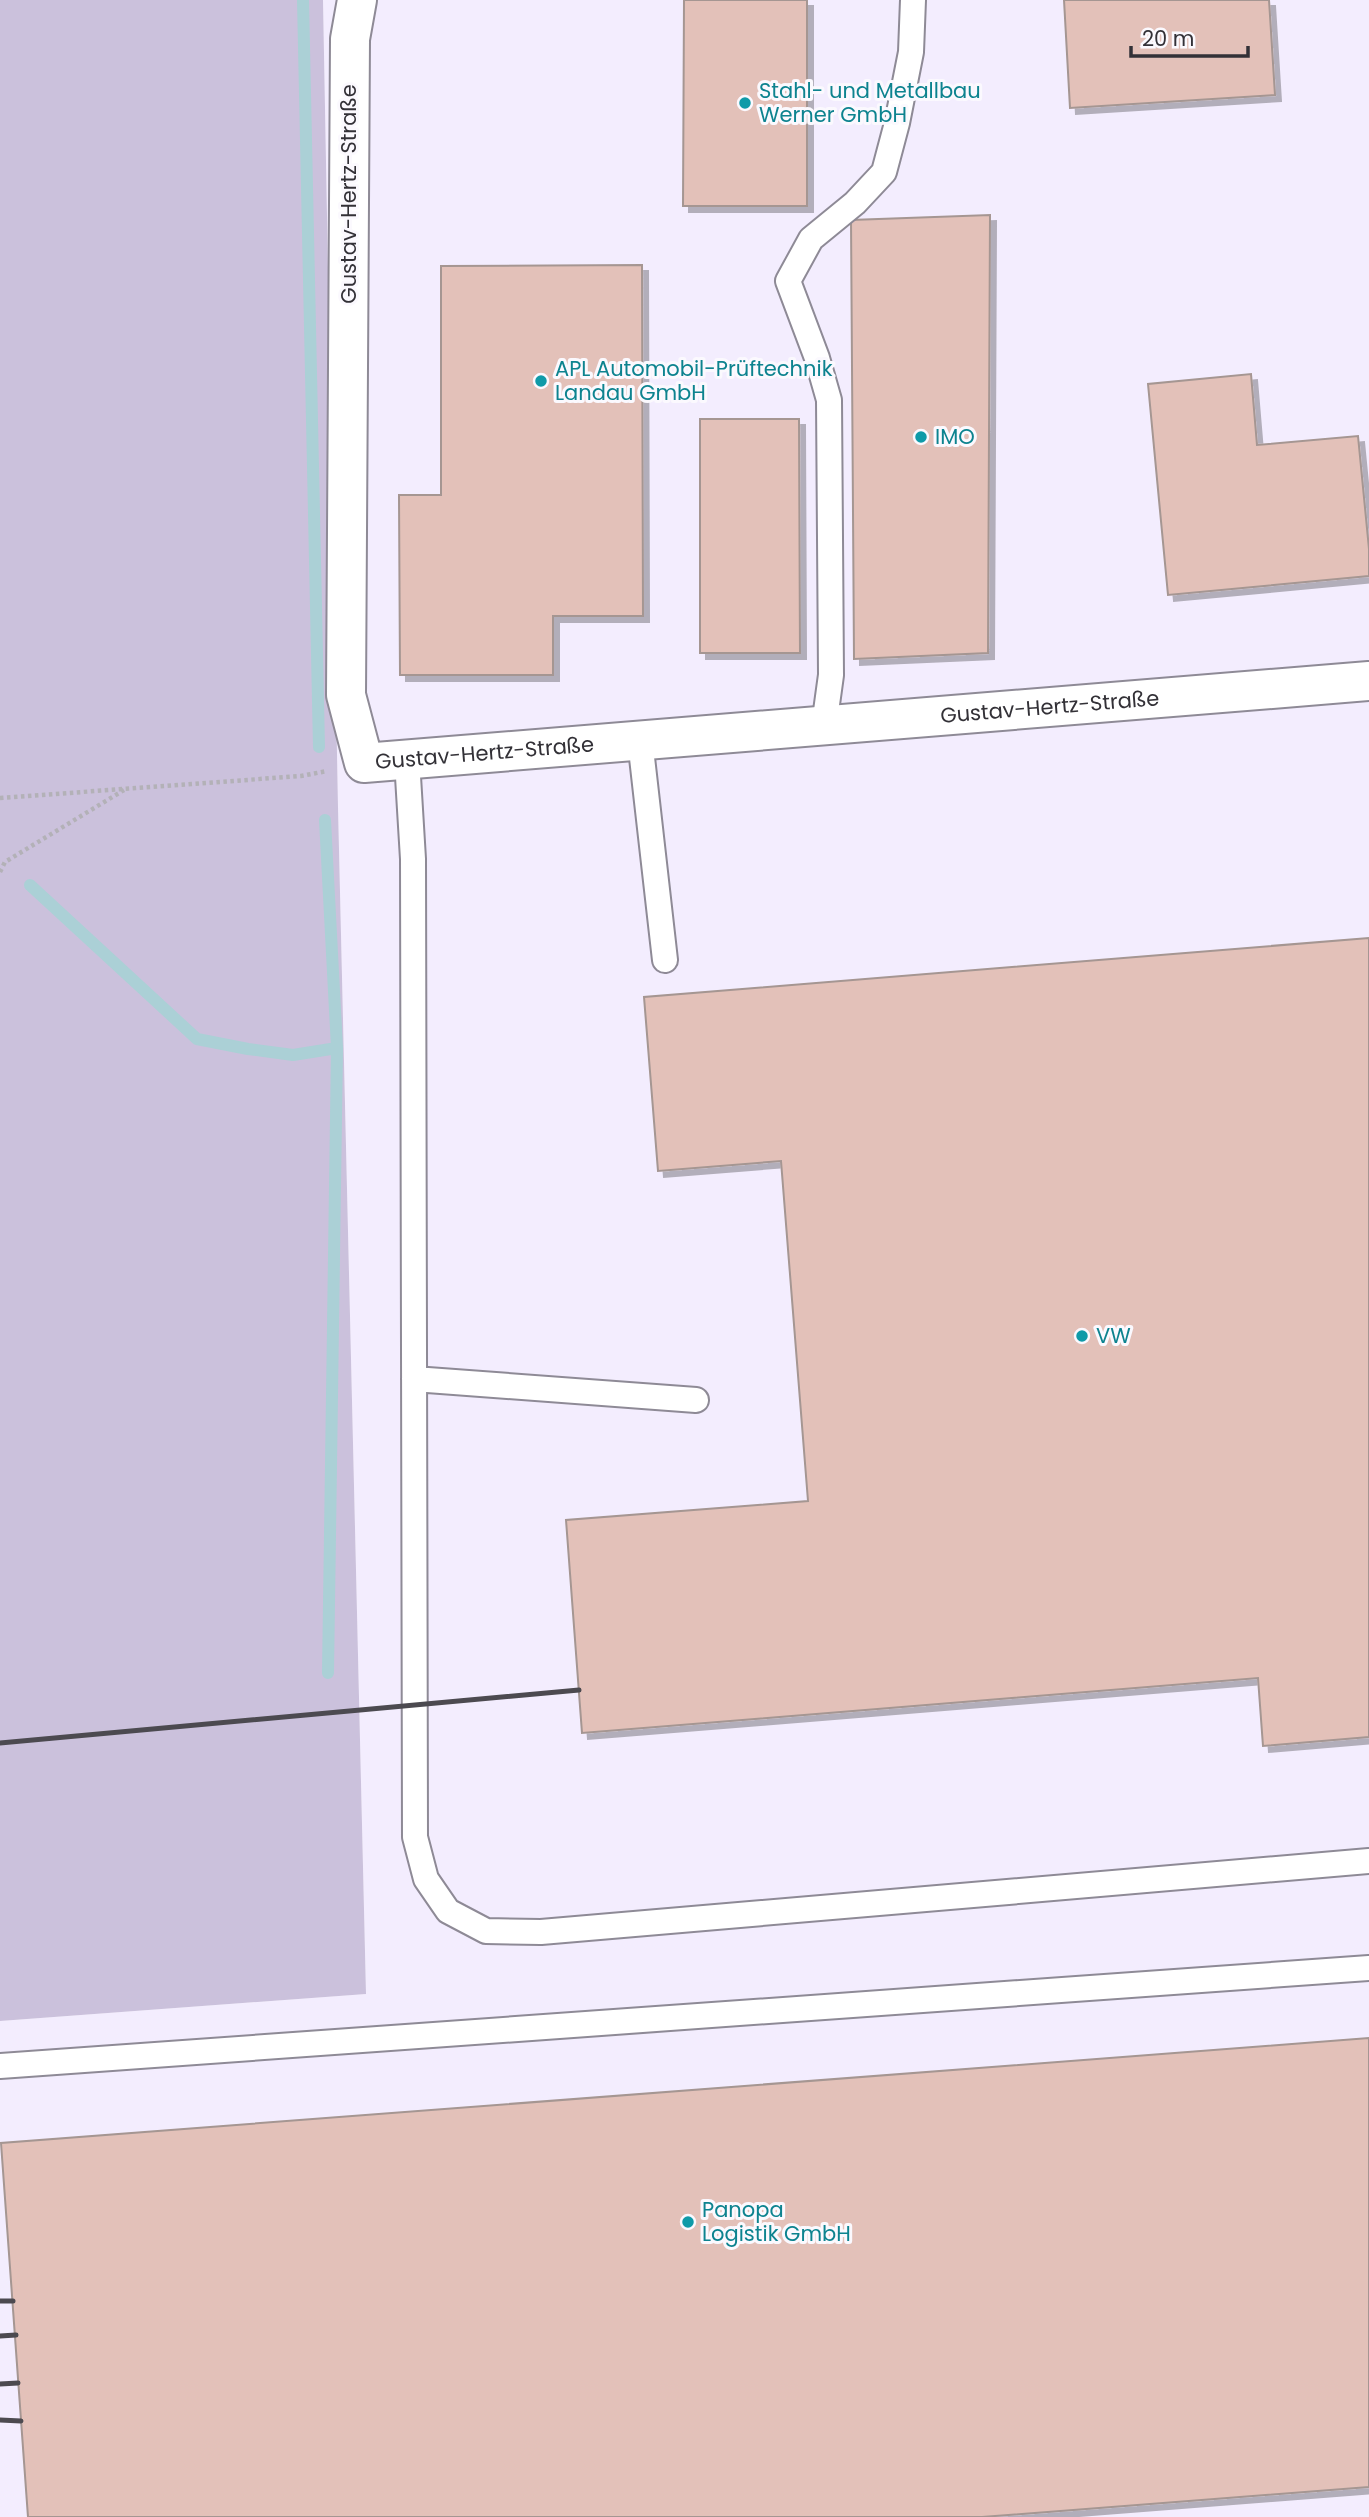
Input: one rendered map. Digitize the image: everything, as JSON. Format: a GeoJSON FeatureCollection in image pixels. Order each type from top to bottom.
{"type":"FeatureCollection","features":[{"type":"Feature","properties":{"kind":"street","name":"Gustav-Hertz-Straße"},"geometry":{"type":"LineString","coordinates":[[357,0],[350,39],[346,695],[364,763],[1369,681]]}},
{"type":"Feature","properties":{"kind":"lane"},"geometry":{"type":"LineString","coordinates":[[824,726],[831,675],[829,400],[817,358],[788,281],[811,239],[855,203],[884,172],[912,52],[913,0]]}},
{"type":"Feature","properties":{"kind":"lane"},"geometry":{"type":"LineString","coordinates":[[639,740],[665,960]]}},
{"type":"Feature","properties":{"kind":"lane"},"geometry":{"type":"LineString","coordinates":[[407,760],[413,859],[415,1837],[426,1879],[448,1911],[486,1931],[555,1931],[1369,1861]]}},
{"type":"Feature","properties":{"kind":"lane"},"geometry":{"type":"LineString","coordinates":[[414,1379],[696,1400]]}},
{"type":"Feature","properties":{"kind":"lane"},"geometry":{"type":"LineString","coordinates":[[0,2066],[1369,1968]]}},
{"type":"Feature","properties":{"kind":"path"},"geometry":{"type":"LineString","coordinates":[[0,798],[301,776],[364,763]]}},
{"type":"Feature","properties":{"kind":"path"},"geometry":{"type":"LineString","coordinates":[[0,872],[5,862],[125,789]]}},
{"type":"Feature","properties":{"kind":"shaded area"},"geometry":{"type":"Polygon","coordinates":[[[0,0],[323,0],[338,807],[366,1994],[0,2021],[0,0]]]}},
{"type":"Feature","properties":{"kind":"shaded area"},"geometry":{"type":"Polygon","coordinates":[[[323,0],[1369,0],[1369,2517],[0,2517],[0,2021],[366,1994],[338,807],[323,0]]]}},
{"type":"Feature","properties":{"kind":"building","name":"Stahl- und Metallbau Werner GmbH"},"geometry":{"type":"Polygon","coordinates":[[[684,0],[807,0],[807,206],[683,206],[684,0]]]}},
{"type":"Feature","properties":{"kind":"building"},"geometry":{"type":"Polygon","coordinates":[[[1064,0],[1269,0],[1275,95],[1070,108],[1064,0]]]}},
{"type":"Feature","properties":{"kind":"building","name":"IMO"},"geometry":{"type":"Polygon","coordinates":[[[990,215],[988,653],[854,659],[851,220],[990,215]]]}},
{"type":"Feature","properties":{"kind":"building","name":"APL Automobil-Prüftechnik Landau GmbH"},"geometry":{"type":"Polygon","coordinates":[[[642,265],[643,616],[553,616],[553,675],[400,675],[399,495],[441,495],[441,266],[642,265]]]}},
{"type":"Feature","properties":{"kind":"building"},"geometry":{"type":"Polygon","coordinates":[[[1251,374],[1257,445],[1358,436],[1369,549],[1369,576],[1168,595],[1148,384],[1251,374]]]}},
{"type":"Feature","properties":{"kind":"building"},"geometry":{"type":"Polygon","coordinates":[[[700,419],[799,419],[800,653],[700,653],[700,419]]]}},
{"type":"Feature","properties":{"kind":"building","name":"VW"},"geometry":{"type":"Polygon","coordinates":[[[1369,938],[1369,1737],[1263,1746],[1258,1678],[582,1733],[566,1520],[808,1501],[781,1161],[658,1171],[644,997],[1369,938]]]}},
{"type":"Feature","properties":{"kind":"building","name":"Panopa Logistik GmbH"},"geometry":{"type":"Polygon","coordinates":[[[1369,2038],[1369,2487],[982,2517],[28,2517],[1,2143],[1369,2038]]]}},
{"type":"Feature","properties":{"kind":"waterway"},"geometry":{"type":"LineString","coordinates":[[303,0],[319,747]]}},
{"type":"Feature","properties":{"kind":"waterway"},"geometry":{"type":"LineString","coordinates":[[325,820],[337,1048],[328,1673]]}},
{"type":"Feature","properties":{"kind":"waterway"},"geometry":{"type":"LineString","coordinates":[[30,885],[197,1039],[293,1055],[337,1048]]}},
{"type":"Feature","properties":{"kind":"railway"},"geometry":{"type":"LineString","coordinates":[[0,1743],[579,1690]]}},
{"type":"Feature","properties":{"kind":"railway"},"geometry":{"type":"LineString","coordinates":[[0,2301],[13,2301]]}},
{"type":"Feature","properties":{"kind":"railway"},"geometry":{"type":"LineString","coordinates":[[0,2336],[16,2335]]}},
{"type":"Feature","properties":{"kind":"railway"},"geometry":{"type":"LineString","coordinates":[[0,2384],[18,2383]]}},
{"type":"Feature","properties":{"kind":"railway"},"geometry":{"type":"LineString","coordinates":[[0,2420],[21,2421]]}},
{"type":"Feature","properties":{"kind":"place","name":"Stahl- und Metallbau Werner GmbH"},"geometry":{"type":"Point","coordinates":[745,103]}},
{"type":"Feature","properties":{"kind":"place","name":"APL Automobil-Prüftechnik Landau GmbH"},"geometry":{"type":"Point","coordinates":[541,381]}},
{"type":"Feature","properties":{"kind":"place","name":"IMO"},"geometry":{"type":"Point","coordinates":[921,437]}},
{"type":"Feature","properties":{"kind":"place","name":"VW"},"geometry":{"type":"Point","coordinates":[1082,1336]}},
{"type":"Feature","properties":{"kind":"place","name":"Panopa Logistik GmbH"},"geometry":{"type":"Point","coordinates":[688,2222]}}]}
